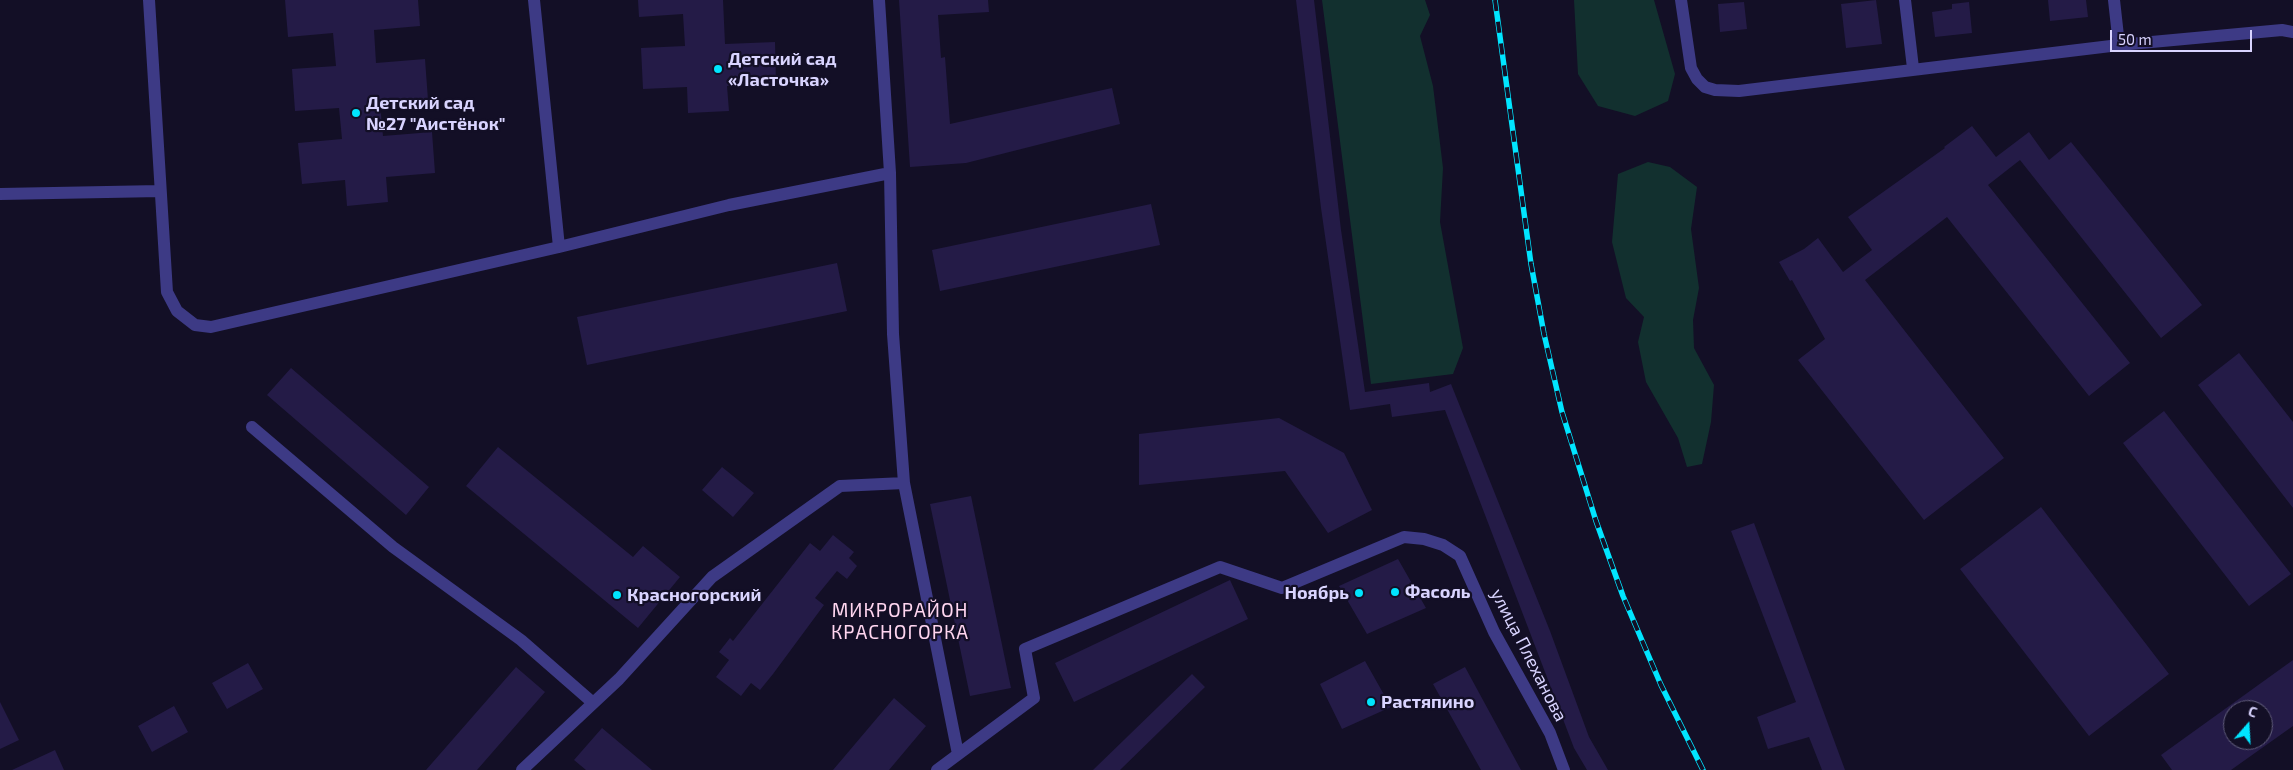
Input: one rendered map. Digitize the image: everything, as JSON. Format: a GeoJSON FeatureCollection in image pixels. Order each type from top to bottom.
{"type":"FeatureCollection","features":[{"type":"Feature","properties":{"kind":"street"},"geometry":{"type":"LineString","coordinates":[[150,0],[167,292],[177,311],[195,325],[211,327],[559,247],[729,205],[890,173]]}},
{"type":"Feature","properties":{"kind":"street"},"geometry":{"type":"LineString","coordinates":[[534,0],[559,247]]}},
{"type":"Feature","properties":{"kind":"street"},"geometry":{"type":"LineString","coordinates":[[879,0],[890,173],[893,334],[904,483],[958,754],[936,770]]}},
{"type":"Feature","properties":{"kind":"street"},"geometry":{"type":"LineString","coordinates":[[1681,0],[1692,68],[1697,80],[1705,87],[1715,90],[1739,91],[1913,68],[2119,45],[2282,30],[2293,32]]}},
{"type":"Feature","properties":{"kind":"street"},"geometry":{"type":"LineString","coordinates":[[1904,0],[1913,68]]}},
{"type":"Feature","properties":{"kind":"street"},"geometry":{"type":"LineString","coordinates":[[2114,0],[2119,45]]}},
{"type":"Feature","properties":{"kind":"street"},"geometry":{"type":"LineString","coordinates":[[0,194],[160,191]]}},
{"type":"Feature","properties":{"kind":"street"},"geometry":{"type":"LineString","coordinates":[[252,427],[393,547],[521,640],[592,702]]}},
{"type":"Feature","properties":{"kind":"street"},"geometry":{"type":"LineString","coordinates":[[522,770],[592,702],[619,679],[712,577],[840,486],[904,483]]}},
{"type":"Feature","properties":{"kind":"street","name":"улица Плеханова"},"geometry":{"type":"LineString","coordinates":[[958,754],[1034,698],[1024,649],[1220,567],[1282,588],[1404,536],[1436,543],[1460,556],[1494,632],[1550,733],[1564,770]]}},
{"type":"Feature","properties":{"kind":"green space"},"geometry":{"type":"Polygon","coordinates":[[[1322,0],[1425,0],[1430,15],[1420,36],[1433,86],[1443,168],[1440,222],[1463,348],[1453,374],[1371,384],[1322,0]]]}},
{"type":"Feature","properties":{"kind":"green space"},"geometry":{"type":"Polygon","coordinates":[[[1574,0],[1654,0],[1675,74],[1668,101],[1635,116],[1598,106],[1578,74],[1574,0]]]}},
{"type":"Feature","properties":{"kind":"green space"},"geometry":{"type":"Polygon","coordinates":[[[1648,162],[1670,167],[1697,187],[1691,229],[1699,288],[1693,320],[1694,348],[1714,385],[1711,422],[1702,464],[1687,467],[1678,438],[1646,382],[1638,342],[1644,317],[1626,298],[1612,242],[1618,174],[1648,162]]]}},
{"type":"Feature","properties":{"kind":"building"},"geometry":{"type":"Polygon","coordinates":[[[285,0],[418,0],[420,26],[374,30],[376,63],[425,59],[428,100],[380,104],[383,136],[432,132],[435,173],[386,177],[388,202],[347,206],[345,180],[302,184],[298,143],[342,139],[339,108],[295,111],[292,69],[336,66],[333,33],[288,37],[285,0]]]}},
{"type":"Feature","properties":{"kind":"building"},"geometry":{"type":"Polygon","coordinates":[[[638,0],[723,0],[725,44],[775,42],[776,83],[727,86],[729,111],[688,113],[687,87],[643,89],[641,48],[685,46],[683,14],[639,17],[638,0]]]}},
{"type":"Feature","properties":{"kind":"building"},"geometry":{"type":"Polygon","coordinates":[[[899,0],[988,0],[989,12],[938,15],[941,58],[945,57],[950,124],[1112,88],[1120,124],[966,163],[910,167],[899,0]]]}},
{"type":"Feature","properties":{"kind":"building"},"geometry":{"type":"Polygon","coordinates":[[[1296,0],[1314,0],[1341,230],[1365,392],[1429,383],[1430,392],[1451,384],[1550,631],[1589,737],[1608,770],[1587,770],[1574,748],[1445,410],[1392,417],[1390,404],[1350,410],[1321,208],[1296,0]]]}},
{"type":"Feature","properties":{"kind":"building"},"geometry":{"type":"Polygon","coordinates":[[[1876,0],[1882,44],[1846,48],[1841,4],[1876,0]]]}},
{"type":"Feature","properties":{"kind":"building"},"geometry":{"type":"Polygon","coordinates":[[[2048,0],[2086,0],[2088,17],[2050,21],[2048,0]]]}},
{"type":"Feature","properties":{"kind":"building"},"geometry":{"type":"Polygon","coordinates":[[[1744,2],[1747,29],[1720,32],[1718,4],[1744,2]]]}},
{"type":"Feature","properties":{"kind":"building"},"geometry":{"type":"Polygon","coordinates":[[[1969,2],[1972,33],[1935,37],[1932,12],[1952,9],[1952,4],[1969,2]]]}},
{"type":"Feature","properties":{"kind":"building"},"geometry":{"type":"Polygon","coordinates":[[[1972,126],[1996,157],[2029,132],[2049,160],[2071,142],[2202,305],[2161,338],[2020,160],[1988,185],[2130,363],[2089,396],[1947,217],[1865,280],[2004,458],[1924,520],[1798,360],[1825,339],[1792,280],[1790,281],[1779,262],[1804,249],[1818,238],[1843,272],[1872,250],[1848,217],[1945,148],[1972,126]]]}},
{"type":"Feature","properties":{"kind":"building"},"geometry":{"type":"Polygon","coordinates":[[[1151,204],[1160,245],[940,291],[932,250],[1151,204]]]}},
{"type":"Feature","properties":{"kind":"building"},"geometry":{"type":"Polygon","coordinates":[[[837,263],[847,311],[587,365],[577,317],[837,263]]]}},
{"type":"Feature","properties":{"kind":"building"},"geometry":{"type":"Polygon","coordinates":[[[2239,353],[2293,422],[2293,508],[2198,385],[2239,353]]]}},
{"type":"Feature","properties":{"kind":"building"},"geometry":{"type":"Polygon","coordinates":[[[291,368],[429,487],[406,515],[267,395],[291,368]]]}},
{"type":"Feature","properties":{"kind":"building"},"geometry":{"type":"Polygon","coordinates":[[[2164,411],[2291,574],[2249,606],[2123,443],[2164,411]]]}},
{"type":"Feature","properties":{"kind":"building"},"geometry":{"type":"Polygon","coordinates":[[[1279,418],[1344,453],[1372,510],[1328,533],[1285,471],[1139,485],[1139,434],[1279,418]]]}},
{"type":"Feature","properties":{"kind":"building"},"geometry":{"type":"Polygon","coordinates":[[[498,447],[633,557],[643,546],[680,577],[638,628],[466,486],[498,447]]]}},
{"type":"Feature","properties":{"kind":"building"},"geometry":{"type":"Polygon","coordinates":[[[722,467],[754,493],[733,517],[702,490],[722,467]]]}},
{"type":"Feature","properties":{"kind":"building"},"geometry":{"type":"Polygon","coordinates":[[[971,496],[1011,688],[970,696],[930,504],[971,496]]]}},
{"type":"Feature","properties":{"kind":"building"},"geometry":{"type":"Polygon","coordinates":[[[2041,507],[2169,674],[2089,736],[1960,569],[2041,507]]]}},
{"type":"Feature","properties":{"kind":"building"},"geometry":{"type":"Polygon","coordinates":[[[1754,523],[1845,770],[1822,770],[1809,737],[1768,749],[1757,717],[1796,702],[1731,531],[1754,523]]]}},
{"type":"Feature","properties":{"kind":"building"},"geometry":{"type":"Polygon","coordinates":[[[833,535],[854,552],[849,558],[857,566],[847,579],[837,571],[815,598],[824,605],[773,674],[760,690],[751,683],[741,696],[716,677],[729,660],[719,652],[730,638],[733,641],[810,543],[820,551],[833,535]]]}},
{"type":"Feature","properties":{"kind":"building"},"geometry":{"type":"Polygon","coordinates":[[[1398,559],[1426,608],[1367,634],[1339,586],[1398,559]]]}},
{"type":"Feature","properties":{"kind":"building"},"geometry":{"type":"Polygon","coordinates":[[[1230,580],[1248,619],[1074,702],[1055,663],[1230,580]]]}},
{"type":"Feature","properties":{"kind":"building"},"geometry":{"type":"Polygon","coordinates":[[[2293,660],[2293,726],[2273,740],[2273,700],[2237,700],[2293,660]]]}},
{"type":"Feature","properties":{"kind":"building"},"geometry":{"type":"Polygon","coordinates":[[[1365,661],[1391,707],[1342,729],[1320,684],[1365,661]]]}},
{"type":"Feature","properties":{"kind":"building"},"geometry":{"type":"Polygon","coordinates":[[[248,663],[263,689],[227,709],[212,683],[248,663]]]}},
{"type":"Feature","properties":{"kind":"building"},"geometry":{"type":"Polygon","coordinates":[[[516,667],[545,692],[477,770],[426,770],[516,667]]]}},
{"type":"Feature","properties":{"kind":"building"},"geometry":{"type":"Polygon","coordinates":[[[1465,667],[1521,770],[1481,770],[1433,684],[1465,667]]]}},
{"type":"Feature","properties":{"kind":"building"},"geometry":{"type":"Polygon","coordinates":[[[1192,674],[1205,687],[1120,770],[1093,770],[1192,674]]]}},
{"type":"Feature","properties":{"kind":"building"},"geometry":{"type":"Polygon","coordinates":[[[894,698],[926,726],[889,770],[833,770],[894,698]]]}},
{"type":"Feature","properties":{"kind":"building"},"geometry":{"type":"Polygon","coordinates":[[[0,702],[19,740],[0,749],[0,702]]]}},
{"type":"Feature","properties":{"kind":"building"},"geometry":{"type":"Polygon","coordinates":[[[174,706],[188,732],[152,752],[138,726],[174,706]]]}},
{"type":"Feature","properties":{"kind":"building"},"geometry":{"type":"Polygon","coordinates":[[[2223,710],[2223,750],[2259,750],[2231,770],[2172,770],[2161,755],[2223,710]]]}},
{"type":"Feature","properties":{"kind":"building"},"geometry":{"type":"Polygon","coordinates":[[[602,728],[652,770],[586,770],[574,760],[602,728]]]}},
{"type":"Feature","properties":{"kind":"building"},"geometry":{"type":"Polygon","coordinates":[[[55,750],[64,770],[12,770],[55,750]]]}},
{"type":"Feature","properties":{"kind":"railway"},"geometry":{"type":"LineString","coordinates":[[1495,0],[1531,264],[1544,334],[1562,412],[1596,521],[1623,596],[1661,685],[1703,770]]}},
{"type":"Feature","properties":{"kind":"place","name":"Детский сад «Ласточка»"},"geometry":{"type":"Point","coordinates":[718,69]}},
{"type":"Feature","properties":{"kind":"place","name":"Детский сад №27 \"Аистёнок\""},"geometry":{"type":"Point","coordinates":[356,113]}},
{"type":"Feature","properties":{"kind":"place","name":"Фасоль"},"geometry":{"type":"Point","coordinates":[1395,592]}},
{"type":"Feature","properties":{"kind":"place","name":"Ноябрь"},"geometry":{"type":"Point","coordinates":[1359,593]}},
{"type":"Feature","properties":{"kind":"place","name":"Красногорский"},"geometry":{"type":"Point","coordinates":[617,595]}},
{"type":"Feature","properties":{"kind":"place","name":"Растяпино"},"geometry":{"type":"Point","coordinates":[1371,702]}},
{"type":"Feature","properties":{"kind":"district","name":"МИКРОРАЙОН КРАСНОГОРКА"},"geometry":{"type":"Point","coordinates":[900,622]}}]}
